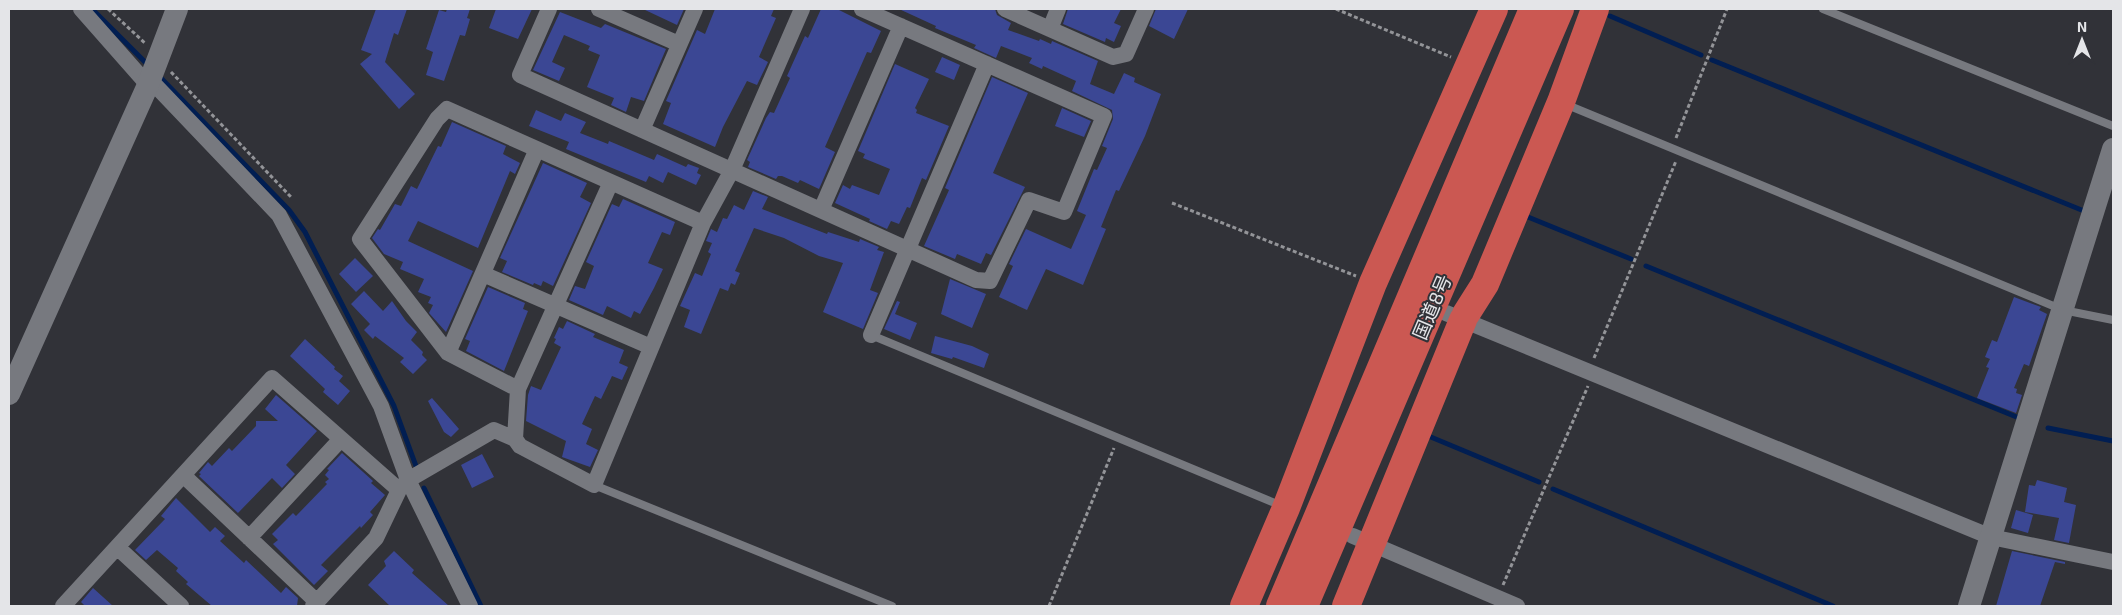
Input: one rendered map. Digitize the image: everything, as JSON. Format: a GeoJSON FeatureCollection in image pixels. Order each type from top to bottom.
{"type":"FeatureCollection","features":[{"type":"Feature","properties":{"kind":"highway"},"geometry":{"type":"LineString","coordinates":[[1244,606],[1294,512],[1374,283],[1494,9]]}},
{"type":"Feature","properties":{"kind":"highway"},"geometry":{"type":"LineString","coordinates":[[1357,328],[1371,318],[1375,311],[1434,174],[1512,9]]}},
{"type":"Feature","properties":{"kind":"highway","name":"国道8号"},"geometry":{"type":"LineString","coordinates":[[1280,606],[1533,9]]}},
{"type":"Feature","properties":{"kind":"highway","name":"国道8号"},"geometry":{"type":"LineString","coordinates":[[1304,606],[1560,9]]}},
{"type":"Feature","properties":{"kind":"highway"},"geometry":{"type":"LineString","coordinates":[[1346,606],[1362,539],[1458,316],[1489,230],[1575,9]]}},
{"type":"Feature","properties":{"kind":"highway"},"geometry":{"type":"LineString","coordinates":[[1458,316],[1484,284],[1561,102],[1595,9]]}},
{"type":"Feature","properties":{"kind":"street"},"geometry":{"type":"LineString","coordinates":[[81,9],[154,70],[156,86],[279,215],[382,406],[404,485],[470,606]]}},
{"type":"Feature","properties":{"kind":"street"},"geometry":{"type":"LineString","coordinates":[[9,394],[154,70],[177,9]]}},
{"type":"Feature","properties":{"kind":"street"},"geometry":{"type":"LineString","coordinates":[[549,9],[520,75],[976,280],[990,281],[1028,200],[1064,212],[1104,116],[862,9]]}},
{"type":"Feature","properties":{"kind":"street"},"geometry":{"type":"LineString","coordinates":[[599,9],[679,44]]}},
{"type":"Feature","properties":{"kind":"street"},"geometry":{"type":"LineString","coordinates":[[642,130],[695,9]]}},
{"type":"Feature","properties":{"kind":"street"},"geometry":{"type":"LineString","coordinates":[[183,475],[315,604],[376,538],[404,485],[494,430],[594,485],[703,224],[732,170],[802,9]]}},
{"type":"Feature","properties":{"kind":"street"},"geometry":{"type":"LineString","coordinates":[[1005,9],[1113,57],[1126,54],[1146,9]]}},
{"type":"Feature","properties":{"kind":"street"},"geometry":{"type":"LineString","coordinates":[[1050,29],[1058,9]]}},
{"type":"Feature","properties":{"kind":"street"},"geometry":{"type":"LineString","coordinates":[[821,210],[901,26]]}},
{"type":"Feature","properties":{"kind":"street"},"geometry":{"type":"LineString","coordinates":[[871,335],[987,64]]}},
{"type":"Feature","properties":{"kind":"street"},"geometry":{"type":"LineString","coordinates":[[518,389],[448,353],[360,239],[437,119],[447,109],[703,224]]}},
{"type":"Feature","properties":{"kind":"street"},"geometry":{"type":"LineString","coordinates":[[448,353],[537,149]]}},
{"type":"Feature","properties":{"kind":"street"},"geometry":{"type":"LineString","coordinates":[[1969,606],[2113,149]]}},
{"type":"Feature","properties":{"kind":"street"},"geometry":{"type":"LineString","coordinates":[[515,440],[518,389],[611,182]]}},
{"type":"Feature","properties":{"kind":"street"},"geometry":{"type":"LineString","coordinates":[[483,274],[556,304],[651,347]]}},
{"type":"Feature","properties":{"kind":"street"},"geometry":{"type":"LineString","coordinates":[[1458,316],[1591,373],[1991,537],[2113,562]]}},
{"type":"Feature","properties":{"kind":"street"},"geometry":{"type":"LineString","coordinates":[[63,606],[272,378],[342,440],[404,485]]}},
{"type":"Feature","properties":{"kind":"street"},"geometry":{"type":"LineString","coordinates":[[249,538],[342,440]]}},
{"type":"Feature","properties":{"kind":"street"},"geometry":{"type":"LineString","coordinates":[[1362,539],[1517,606]]}},
{"type":"Feature","properties":{"kind":"street"},"geometry":{"type":"LineString","coordinates":[[117,548],[182,606]]}},
{"type":"Feature","properties":{"kind":"lane"},"geometry":{"type":"LineString","coordinates":[[1823,9],[2113,126]]}},
{"type":"Feature","properties":{"kind":"lane"},"geometry":{"type":"LineString","coordinates":[[1561,102],[2063,310],[2113,320]]}},
{"type":"Feature","properties":{"kind":"lane"},"geometry":{"type":"LineString","coordinates":[[871,335],[1294,512]]}},
{"type":"Feature","properties":{"kind":"lane"},"geometry":{"type":"LineString","coordinates":[[594,485],[892,606]]}},
{"type":"Feature","properties":{"kind":"path"},"geometry":{"type":"LineString","coordinates":[[108,9],[133,34],[154,70],[169,70],[177,76],[291,197]]}},
{"type":"Feature","properties":{"kind":"path"},"geometry":{"type":"LineString","coordinates":[[1336,9],[1469,64]]}},
{"type":"Feature","properties":{"kind":"path"},"geometry":{"type":"LineString","coordinates":[[1672,148],[1727,9]]}},
{"type":"Feature","properties":{"kind":"path"},"geometry":{"type":"LineString","coordinates":[[1498,598],[1680,151]]}},
{"type":"Feature","properties":{"kind":"path"},"geometry":{"type":"LineString","coordinates":[[1172,203],[1374,283]]}},
{"type":"Feature","properties":{"kind":"path"},"geometry":{"type":"LineString","coordinates":[[1049,606],[1118,438]]}},
{"type":"Feature","properties":{"kind":"building"},"geometry":{"type":"Polygon","coordinates":[[[376,9],[407,9],[398,35],[394,33],[385,62],[415,94],[399,109],[360,64],[372,54],[361,50],[376,9]]]}},
{"type":"Feature","properties":{"kind":"building"},"geometry":{"type":"Polygon","coordinates":[[[447,9],[470,9],[467,18],[470,19],[465,36],[460,35],[444,81],[426,75],[433,52],[426,49],[439,10],[446,12],[447,9]]]}},
{"type":"Feature","properties":{"kind":"building"},"geometry":{"type":"Polygon","coordinates":[[[496,9],[532,9],[518,39],[489,28],[496,9]]]}},
{"type":"Feature","properties":{"kind":"building"},"geometry":{"type":"Polygon","coordinates":[[[643,9],[684,9],[677,25],[643,9]]]}},
{"type":"Feature","properties":{"kind":"building"},"geometry":{"type":"Polygon","coordinates":[[[715,9],[774,9],[771,16],[776,18],[759,57],[768,62],[757,85],[747,81],[723,127],[715,147],[663,124],[671,103],[666,101],[697,30],[705,34],[715,9]]]}},
{"type":"Feature","properties":{"kind":"building"},"geometry":{"type":"Polygon","coordinates":[[[821,9],[837,9],[881,31],[871,53],[867,52],[825,147],[835,152],[819,189],[800,180],[798,183],[782,176],[778,176],[776,179],[748,167],[750,162],[747,160],[766,118],[770,112],[774,113],[790,78],[787,76],[805,36],[808,38],[821,9]]]}},
{"type":"Feature","properties":{"kind":"building"},"geometry":{"type":"Polygon","coordinates":[[[899,9],[995,9],[997,15],[1011,23],[1008,30],[1051,44],[1052,41],[1098,61],[1090,84],[1114,94],[1124,73],[1135,78],[1134,82],[1161,94],[1145,136],[1119,191],[1116,190],[1101,227],[1106,229],[1083,285],[1046,269],[1027,310],[999,297],[1013,266],[1009,264],[1026,229],[1071,249],[1086,215],[1077,211],[1094,169],[1097,170],[1107,148],[1102,146],[1113,119],[1112,110],[1072,91],[1076,81],[1043,66],[1042,69],[1029,63],[1032,58],[1001,46],[996,58],[974,48],[976,45],[935,28],[936,26],[899,9]]]}},
{"type":"Feature","properties":{"kind":"building"},"geometry":{"type":"Polygon","coordinates":[[[1068,9],[1121,9],[1114,23],[1121,26],[1114,42],[1106,38],[1105,42],[1063,24],[1068,9]]]}},
{"type":"Feature","properties":{"kind":"building"},"geometry":{"type":"Polygon","coordinates":[[[1156,9],[1188,9],[1174,39],[1149,26],[1156,9]]]}},
{"type":"Feature","properties":{"kind":"building"},"geometry":{"type":"Polygon","coordinates":[[[560,12],[601,28],[605,24],[666,49],[644,101],[631,97],[626,112],[611,105],[614,98],[587,87],[600,55],[588,50],[590,46],[564,35],[552,62],[565,68],[559,81],[533,70],[560,12]]]}},
{"type":"Feature","properties":{"kind":"building"},"geometry":{"type":"Polygon","coordinates":[[[942,57],[960,65],[954,80],[935,72],[942,57]]]}},
{"type":"Feature","properties":{"kind":"building"},"geometry":{"type":"Polygon","coordinates":[[[895,64],[929,79],[915,108],[917,110],[916,113],[949,126],[926,180],[922,178],[910,208],[907,207],[899,224],[891,221],[887,229],[835,203],[843,185],[850,189],[852,185],[879,195],[890,169],[863,158],[865,154],[858,151],[895,64]]]}},
{"type":"Feature","properties":{"kind":"building"},"geometry":{"type":"Polygon","coordinates":[[[992,77],[1028,93],[993,173],[1025,187],[991,255],[986,253],[981,264],[957,254],[955,259],[924,246],[949,190],[945,188],[992,77]]]}},
{"type":"Feature","properties":{"kind":"building"},"geometry":{"type":"Polygon","coordinates":[[[1062,108],[1091,121],[1084,137],[1055,126],[1062,108]]]}},
{"type":"Feature","properties":{"kind":"building"},"geometry":{"type":"Polygon","coordinates":[[[536,110],[561,121],[565,113],[586,122],[580,133],[608,144],[609,141],[654,160],[657,154],[686,167],[688,164],[699,168],[697,173],[701,175],[696,185],[668,172],[663,183],[649,176],[646,182],[566,149],[569,142],[529,126],[536,110]]]}},
{"type":"Feature","properties":{"kind":"building"},"geometry":{"type":"Polygon","coordinates":[[[452,122],[506,146],[503,154],[520,163],[515,174],[510,171],[478,248],[418,221],[408,241],[473,271],[446,332],[429,313],[433,305],[428,303],[431,297],[418,292],[424,279],[400,269],[403,262],[384,254],[372,238],[378,229],[380,230],[395,204],[401,206],[411,186],[417,189],[438,146],[441,147],[452,122]]]}},
{"type":"Feature","properties":{"kind":"building"},"geometry":{"type":"Polygon","coordinates":[[[543,163],[587,183],[580,197],[591,203],[553,286],[543,281],[541,286],[534,283],[533,285],[502,272],[507,261],[500,258],[543,163]]]}},
{"type":"Feature","properties":{"kind":"building"},"geometry":{"type":"Polygon","coordinates":[[[753,191],[768,197],[762,209],[827,234],[828,232],[859,242],[860,239],[879,247],[877,250],[884,252],[870,290],[878,293],[863,329],[823,312],[843,263],[819,256],[784,238],[754,228],[735,271],[740,273],[735,285],[731,283],[728,291],[720,288],[701,334],[684,327],[690,310],[680,306],[695,273],[702,276],[711,254],[708,252],[712,243],[706,241],[711,229],[717,232],[723,218],[727,219],[734,205],[744,210],[753,191]]]}},
{"type":"Feature","properties":{"kind":"building"},"geometry":{"type":"Polygon","coordinates":[[[623,199],[675,222],[670,235],[662,232],[648,263],[663,269],[640,314],[634,311],[631,318],[607,306],[603,315],[569,300],[575,286],[585,289],[594,266],[586,262],[612,204],[619,207],[623,199]]]}},
{"type":"Feature","properties":{"kind":"building"},"geometry":{"type":"Polygon","coordinates":[[[355,258],[373,276],[356,292],[339,274],[355,258]]]}},
{"type":"Feature","properties":{"kind":"building"},"geometry":{"type":"Polygon","coordinates":[[[950,279],[986,294],[972,328],[941,314],[950,279]]]}},
{"type":"Feature","properties":{"kind":"building"},"geometry":{"type":"Polygon","coordinates":[[[488,287],[525,303],[523,309],[528,311],[504,371],[466,351],[470,341],[465,339],[488,287]]]}},
{"type":"Feature","properties":{"kind":"building"},"geometry":{"type":"Polygon","coordinates":[[[364,291],[383,311],[392,301],[406,321],[417,332],[411,340],[423,352],[422,355],[427,360],[413,374],[400,362],[404,358],[375,336],[373,339],[364,330],[370,324],[351,304],[364,291]]]}},
{"type":"Feature","properties":{"kind":"building"},"geometry":{"type":"Polygon","coordinates":[[[2014,297],[2041,307],[2039,310],[2047,314],[2029,366],[2024,364],[2014,388],[2017,389],[2016,393],[2022,395],[2016,413],[1977,398],[1989,368],[1986,367],[1990,359],[1985,357],[1992,340],[1997,342],[2014,297]]]}},
{"type":"Feature","properties":{"kind":"building"},"geometry":{"type":"Polygon","coordinates":[[[897,301],[900,302],[895,314],[917,323],[910,340],[884,329],[897,301]]]}},
{"type":"Feature","properties":{"kind":"building"},"geometry":{"type":"Polygon","coordinates":[[[567,321],[595,334],[593,337],[624,350],[619,363],[628,367],[622,380],[612,376],[601,399],[595,396],[582,424],[592,429],[586,444],[598,450],[590,467],[562,457],[566,441],[526,421],[528,395],[531,386],[541,390],[561,347],[554,343],[556,339],[554,338],[559,327],[563,329],[567,321]]]}},
{"type":"Feature","properties":{"kind":"building"},"geometry":{"type":"Polygon","coordinates":[[[935,336],[972,346],[989,354],[984,368],[953,357],[952,359],[931,353],[935,336]]]}},
{"type":"Feature","properties":{"kind":"building"},"geometry":{"type":"Polygon","coordinates":[[[305,339],[343,376],[339,381],[350,391],[338,405],[323,392],[325,389],[290,356],[305,339]]]}},
{"type":"Feature","properties":{"kind":"building"},"geometry":{"type":"Polygon","coordinates":[[[276,395],[317,431],[286,465],[295,474],[282,488],[272,478],[238,513],[199,476],[201,474],[199,473],[208,462],[212,466],[229,448],[232,451],[256,426],[256,421],[278,421],[265,409],[276,395]]]}},
{"type":"Feature","properties":{"kind":"building"},"geometry":{"type":"Polygon","coordinates":[[[432,398],[459,429],[451,437],[444,432],[428,401],[432,398]]]}},
{"type":"Feature","properties":{"kind":"building"},"geometry":{"type":"Polygon","coordinates":[[[342,453],[373,481],[371,483],[385,495],[370,512],[373,515],[321,565],[328,571],[314,585],[273,544],[278,540],[272,534],[293,513],[296,516],[327,484],[325,482],[329,479],[325,475],[329,470],[327,469],[342,453]]]}},
{"type":"Feature","properties":{"kind":"building"},"geometry":{"type":"Polygon","coordinates":[[[482,454],[494,477],[472,488],[461,465],[482,454]]]}},
{"type":"Feature","properties":{"kind":"building"},"geometry":{"type":"Polygon","coordinates":[[[2037,480],[2067,488],[2064,502],[2076,505],[2069,543],[2054,540],[2059,518],[2025,512],[2029,485],[2035,486],[2037,480]]]}},
{"type":"Feature","properties":{"kind":"building"},"geometry":{"type":"Polygon","coordinates":[[[176,498],[210,532],[215,527],[225,536],[220,541],[244,563],[246,560],[281,593],[286,587],[298,598],[297,606],[212,606],[186,584],[188,582],[176,571],[178,568],[157,550],[146,560],[135,550],[165,519],[161,516],[176,498]]]}},
{"type":"Feature","properties":{"kind":"building"},"geometry":{"type":"Polygon","coordinates":[[[2016,510],[2033,515],[2028,533],[2011,528],[2016,510]]]}},
{"type":"Feature","properties":{"kind":"building"},"geometry":{"type":"Polygon","coordinates":[[[394,551],[414,570],[412,573],[449,606],[390,606],[368,585],[386,566],[384,561],[394,551]]]}},
{"type":"Feature","properties":{"kind":"building"},"geometry":{"type":"Polygon","coordinates":[[[2012,551],[2065,562],[2065,564],[2055,562],[2040,606],[1996,606],[2012,551]]]}},
{"type":"Feature","properties":{"kind":"building"},"geometry":{"type":"Polygon","coordinates":[[[93,588],[113,606],[85,606],[81,602],[93,588]]]}},
{"type":"Feature","properties":{"kind":"waterway"},"geometry":{"type":"LineString","coordinates":[[92,9],[148,65]]}},
{"type":"Feature","properties":{"kind":"waterway"},"geometry":{"type":"LineString","coordinates":[[1610,16],[1701,55]]}},
{"type":"Feature","properties":{"kind":"waterway"},"geometry":{"type":"LineString","coordinates":[[1712,60],[2084,211]]}},
{"type":"Feature","properties":{"kind":"waterway"},"geometry":{"type":"LineString","coordinates":[[158,75],[289,210],[305,232],[394,406],[416,466]]}},
{"type":"Feature","properties":{"kind":"waterway"},"geometry":{"type":"LineString","coordinates":[[1523,215],[1631,259]]}},
{"type":"Feature","properties":{"kind":"waterway"},"geometry":{"type":"LineString","coordinates":[[1646,266],[2019,418]]}},
{"type":"Feature","properties":{"kind":"waterway"},"geometry":{"type":"LineString","coordinates":[[2048,428],[2113,441]]}},
{"type":"Feature","properties":{"kind":"waterway"},"geometry":{"type":"LineString","coordinates":[[1426,435],[1539,482]]}},
{"type":"Feature","properties":{"kind":"waterway"},"geometry":{"type":"LineString","coordinates":[[424,488],[481,606]]}},
{"type":"Feature","properties":{"kind":"waterway"},"geometry":{"type":"LineString","coordinates":[[1553,489],[1833,606]]}}]}
